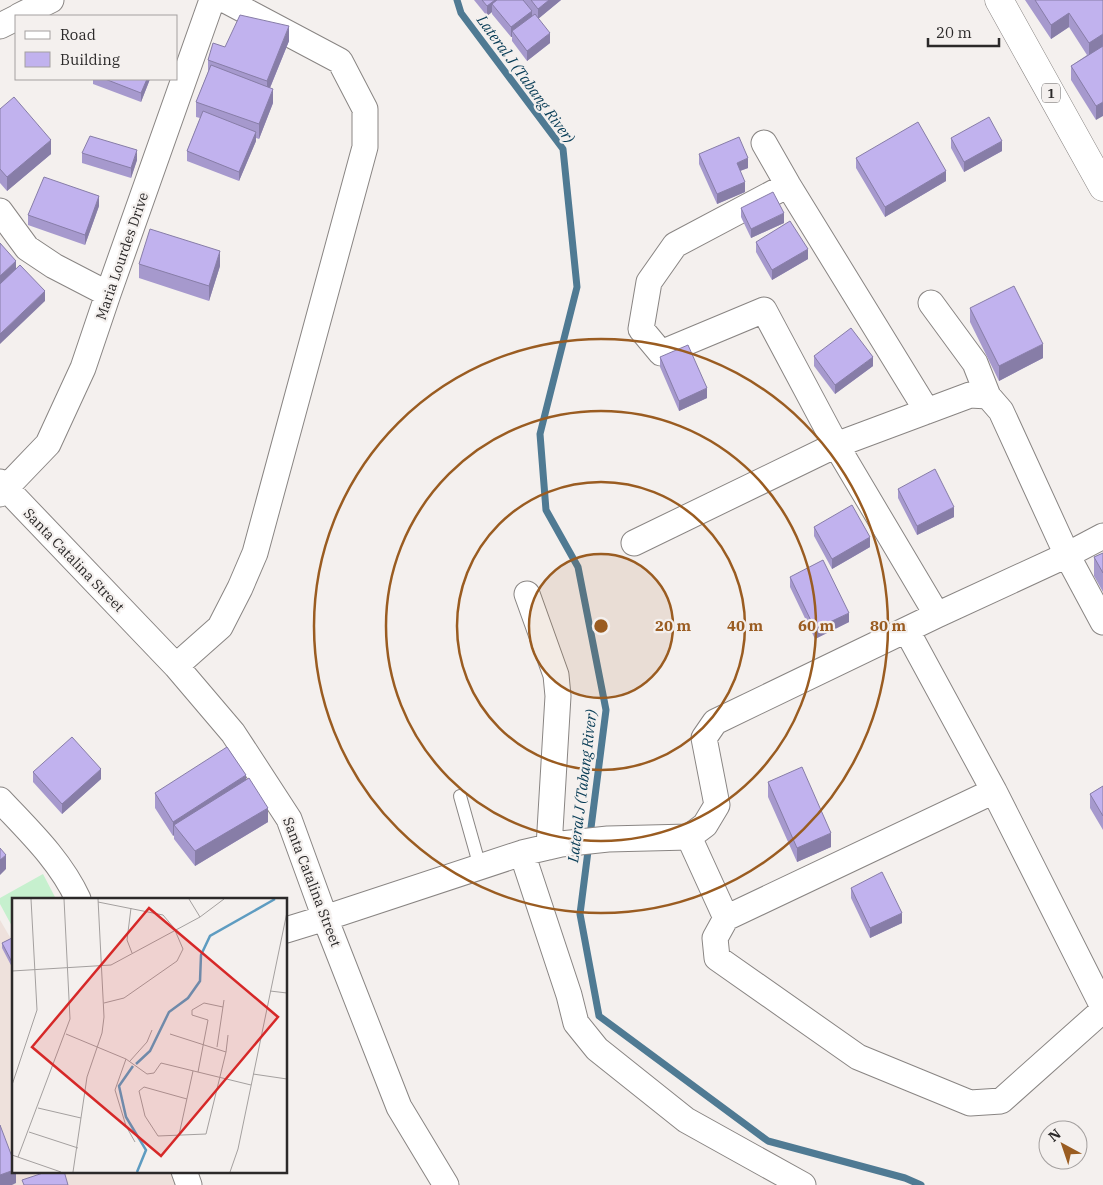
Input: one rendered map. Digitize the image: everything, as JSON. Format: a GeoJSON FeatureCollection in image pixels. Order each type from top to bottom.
{"type":"FeatureCollection","features":[{"type":"Feature","properties":{"kind":"highway","name":"1"},"geometry":{"type":"LineString","coordinates":[[1000,0],[1103,187]]}},
{"type":"Feature","properties":{"kind":"street"},"geometry":{"type":"LineString","coordinates":[[22,15],[51,0]]}},
{"type":"Feature","properties":{"kind":"street","name":"Maria Lourdes Drive"},"geometry":{"type":"LineString","coordinates":[[2,488],[48,444],[83,368],[212,0]]}},
{"type":"Feature","properties":{"kind":"street"},"geometry":{"type":"LineString","coordinates":[[176,666],[220,628],[255,553],[365,147],[365,109],[340,61],[225,0]]}},
{"type":"Feature","properties":{"kind":"street"},"geometry":{"type":"LineString","coordinates":[[0,26],[15,18]]}},
{"type":"Feature","properties":{"kind":"street"},"geometry":{"type":"LineString","coordinates":[[764,143],[928,411]]}},
{"type":"Feature","properties":{"kind":"street"},"geometry":{"type":"LineString","coordinates":[[788,185],[675,245],[649,282],[642,330],[661,353],[764,310],[836,445],[938,615]]}},
{"type":"Feature","properties":{"kind":"street"},"geometry":{"type":"LineString","coordinates":[[0,212],[28,248],[54,266],[108,294]]}},
{"type":"Feature","properties":{"kind":"street"},"geometry":{"type":"LineString","coordinates":[[931,303],[975,362],[988,396],[1001,410],[1067,555],[1103,622]]}},
{"type":"Feature","properties":{"kind":"street"},"geometry":{"type":"LineString","coordinates":[[634,543],[836,445],[970,394],[988,396]]}},
{"type":"Feature","properties":{"kind":"street","name":"Santa Catalina Street"},"geometry":{"type":"LineString","coordinates":[[2,488],[176,666],[233,733],[289,819],[325,918],[399,1107],[446,1185]]}},
{"type":"Feature","properties":{"kind":"street"},"geometry":{"type":"LineString","coordinates":[[288,929],[522,853],[555,845],[608,839],[689,837],[705,825],[717,805],[704,738],[715,722],[1067,555],[1103,536]]}},
{"type":"Feature","properties":{"kind":"street"},"geometry":{"type":"LineString","coordinates":[[527,594],[556,675],[558,696],[555,845]]}},
{"type":"Feature","properties":{"kind":"street"},"geometry":{"type":"LineString","coordinates":[[907,631],[994,791],[1103,1008],[1001,1101],[970,1104],[858,1057],[717,958],[715,938],[726,918],[994,791]]}},
{"type":"Feature","properties":{"kind":"street"},"geometry":{"type":"LineString","coordinates":[[0,800],[44,847],[71,884],[78,898]]}},
{"type":"Feature","properties":{"kind":"street"},"geometry":{"type":"LineString","coordinates":[[689,837],[726,918]]}},
{"type":"Feature","properties":{"kind":"street"},"geometry":{"type":"LineString","coordinates":[[522,853],[570,995],[576,1023],[597,1049],[686,1120],[802,1185]]}},
{"type":"Feature","properties":{"kind":"street"},"geometry":{"type":"LineString","coordinates":[[184,1172],[188,1185]]}},
{"type":"Feature","properties":{"kind":"lane"},"geometry":{"type":"LineString","coordinates":[[460,796],[480,867]]}},
{"type":"Feature","properties":{"kind":"shaded area"},"geometry":{"type":"Polygon","coordinates":[[[0,920],[12,941],[12,1172],[173,1172],[177,1185],[0,1185],[0,920]]]}},
{"type":"Feature","properties":{"kind":"green space"},"geometry":{"type":"Polygon","coordinates":[[[43,874],[55,898],[12,898],[12,926],[0,904],[0,898],[43,874]]]}},
{"type":"Feature","properties":{"kind":"building"},"geometry":{"type":"Polygon","coordinates":[[[482,0],[495,0],[487,6],[482,0]]]}},
{"type":"Feature","properties":{"kind":"building"},"geometry":{"type":"Polygon","coordinates":[[[497,0],[523,0],[532,11],[511,27],[492,4],[497,0]]]}},
{"type":"Feature","properties":{"kind":"building"},"geometry":{"type":"Polygon","coordinates":[[[531,0],[549,0],[538,9],[531,0]]]}},
{"type":"Feature","properties":{"kind":"building"},"geometry":{"type":"Polygon","coordinates":[[[1035,0],[1103,0],[1103,34],[1089,43],[1069,13],[1051,25],[1035,0]]]}},
{"type":"Feature","properties":{"kind":"building"},"geometry":{"type":"Polygon","coordinates":[[[535,14],[550,33],[527,51],[512,31],[535,14]]]}},
{"type":"Feature","properties":{"kind":"building"},"geometry":{"type":"Polygon","coordinates":[[[240,15],[289,26],[267,81],[208,60],[213,43],[225,47],[240,15]]]}},
{"type":"Feature","properties":{"kind":"building"},"geometry":{"type":"Polygon","coordinates":[[[1103,46],[1103,102],[1096,106],[1071,66],[1103,46]]]}},
{"type":"Feature","properties":{"kind":"building"},"geometry":{"type":"Polygon","coordinates":[[[211,65],[273,89],[259,124],[196,102],[211,65]]]}},
{"type":"Feature","properties":{"kind":"building"},"geometry":{"type":"Polygon","coordinates":[[[108,80],[147,80],[141,93],[108,80]]]}},
{"type":"Feature","properties":{"kind":"building"},"geometry":{"type":"Polygon","coordinates":[[[14,97],[51,140],[7,177],[0,169],[0,109],[14,97]]]}},
{"type":"Feature","properties":{"kind":"building"},"geometry":{"type":"Polygon","coordinates":[[[203,111],[256,132],[239,172],[187,151],[203,111]]]}},
{"type":"Feature","properties":{"kind":"building"},"geometry":{"type":"Polygon","coordinates":[[[989,117],[1002,141],[964,162],[951,138],[989,117]]]}},
{"type":"Feature","properties":{"kind":"building"},"geometry":{"type":"Polygon","coordinates":[[[918,122],[946,171],[885,207],[856,158],[918,122]]]}},
{"type":"Feature","properties":{"kind":"building"},"geometry":{"type":"Polygon","coordinates":[[[90,136],[137,150],[131,168],[82,153],[90,136]]]}},
{"type":"Feature","properties":{"kind":"building"},"geometry":{"type":"Polygon","coordinates":[[[739,137],[748,158],[737,163],[745,182],[717,194],[699,154],[739,137]]]}},
{"type":"Feature","properties":{"kind":"building"},"geometry":{"type":"Polygon","coordinates":[[[44,177],[99,196],[85,235],[28,215],[44,177]]]}},
{"type":"Feature","properties":{"kind":"building"},"geometry":{"type":"Polygon","coordinates":[[[773,192],[784,213],[751,229],[741,208],[773,192]]]}},
{"type":"Feature","properties":{"kind":"building"},"geometry":{"type":"Polygon","coordinates":[[[790,221],[808,249],[772,270],[756,242],[790,221]]]}},
{"type":"Feature","properties":{"kind":"building"},"geometry":{"type":"Polygon","coordinates":[[[150,229],[220,251],[209,286],[139,264],[150,229]]]}},
{"type":"Feature","properties":{"kind":"building"},"geometry":{"type":"Polygon","coordinates":[[[0,243],[16,261],[0,276],[0,243]]]}},
{"type":"Feature","properties":{"kind":"building"},"geometry":{"type":"Polygon","coordinates":[[[20,265],[45,291],[0,334],[0,284],[20,265]]]}},
{"type":"Feature","properties":{"kind":"building"},"geometry":{"type":"Polygon","coordinates":[[[1014,286],[1043,344],[999,366],[970,308],[1014,286]]]}},
{"type":"Feature","properties":{"kind":"building"},"geometry":{"type":"Polygon","coordinates":[[[851,328],[873,357],[835,385],[814,356],[851,328]]]}},
{"type":"Feature","properties":{"kind":"building"},"geometry":{"type":"Polygon","coordinates":[[[688,345],[707,388],[679,401],[660,357],[688,345]]]}},
{"type":"Feature","properties":{"kind":"building"},"geometry":{"type":"Polygon","coordinates":[[[935,469],[954,507],[917,526],[898,489],[935,469]]]}},
{"type":"Feature","properties":{"kind":"building"},"geometry":{"type":"Polygon","coordinates":[[[852,505],[870,537],[832,559],[814,527],[852,505]]]}},
{"type":"Feature","properties":{"kind":"building"},"geometry":{"type":"Polygon","coordinates":[[[1103,553],[1103,573],[1094,557],[1103,553]]]}},
{"type":"Feature","properties":{"kind":"building"},"geometry":{"type":"Polygon","coordinates":[[[823,560],[849,613],[815,629],[790,577],[823,560]]]}},
{"type":"Feature","properties":{"kind":"building"},"geometry":{"type":"Polygon","coordinates":[[[72,737],[101,769],[62,804],[33,772],[72,737]]]}},
{"type":"Feature","properties":{"kind":"building"},"geometry":{"type":"Polygon","coordinates":[[[227,747],[246,775],[173,822],[155,793],[227,747]]]}},
{"type":"Feature","properties":{"kind":"building"},"geometry":{"type":"Polygon","coordinates":[[[802,767],[831,833],[797,848],[768,782],[802,767]]]}},
{"type":"Feature","properties":{"kind":"building"},"geometry":{"type":"Polygon","coordinates":[[[249,778],[268,808],[195,851],[174,825],[249,778]]]}},
{"type":"Feature","properties":{"kind":"building"},"geometry":{"type":"Polygon","coordinates":[[[1103,786],[1103,816],[1090,794],[1103,786]]]}},
{"type":"Feature","properties":{"kind":"building"},"geometry":{"type":"Polygon","coordinates":[[[0,848],[6,855],[0,860],[0,848]]]}},
{"type":"Feature","properties":{"kind":"building"},"geometry":{"type":"Polygon","coordinates":[[[882,872],[902,913],[870,928],[851,888],[882,872]]]}},
{"type":"Feature","properties":{"kind":"building"},"geometry":{"type":"Polygon","coordinates":[[[12,938],[12,962],[2,943],[12,938]]]}},
{"type":"Feature","properties":{"kind":"building"},"geometry":{"type":"Polygon","coordinates":[[[0,1125],[12,1157],[12,1171],[0,1175],[0,1125]]]}},
{"type":"Feature","properties":{"kind":"building"},"geometry":{"type":"Polygon","coordinates":[[[46,1172],[64,1172],[68,1185],[24,1185],[22,1180],[46,1172]]]}},
{"type":"Feature","properties":{"kind":"waterway","name":"Lateral J (Tabang River)"},"geometry":{"type":"LineString","coordinates":[[457,0],[461,13],[563,149],[577,287],[540,434],[546,510],[578,567],[606,710],[580,914],[599,1016],[768,1141],[905,1178],[921,1185]]}}]}
